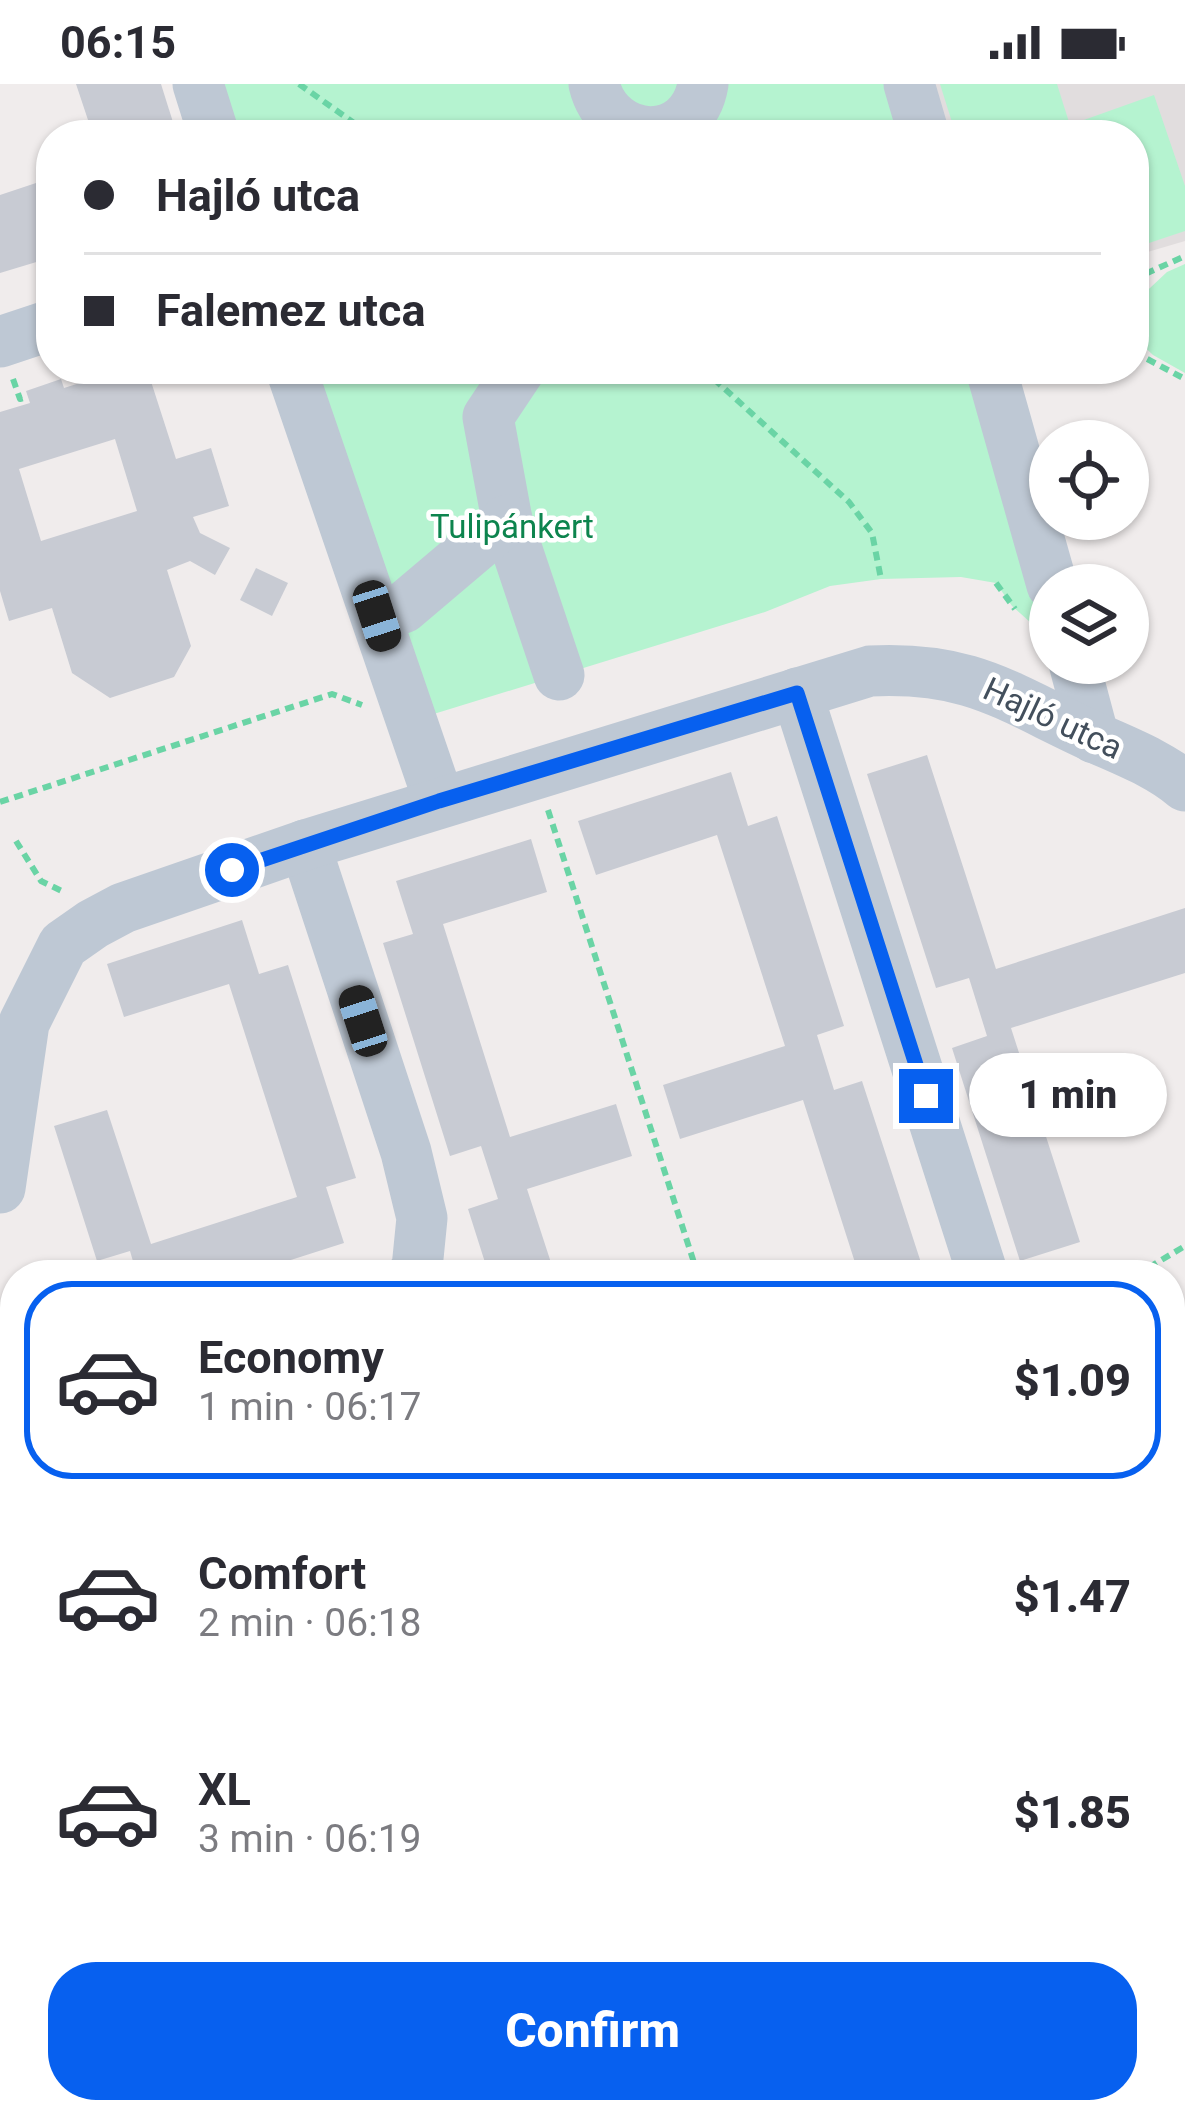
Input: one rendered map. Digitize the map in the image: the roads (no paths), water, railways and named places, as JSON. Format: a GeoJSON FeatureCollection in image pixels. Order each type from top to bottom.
{"type":"FeatureCollection","features":[{"type":"Feature","properties":{"kind":"street"},"geometry":{"type":"LineString","coordinates":[[198,84],[209,120]]}},
{"type":"Feature","properties":{"kind":"street"},"geometry":{"type":"LineString","coordinates":[[594,84],[608,115],[617,120]]}},
{"type":"Feature","properties":{"kind":"street"},"geometry":{"type":"LineString","coordinates":[[683,120],[693,111],[703,84]]}},
{"type":"Feature","properties":{"kind":"street"},"geometry":{"type":"LineString","coordinates":[[909,84],[920,120]]}},
{"type":"Feature","properties":{"kind":"street"},"geometry":{"type":"LineString","coordinates":[[0,342],[36,330]]}},
{"type":"Feature","properties":{"kind":"street"},"geometry":{"type":"LineString","coordinates":[[296,384],[439,801]]}},
{"type":"Feature","properties":{"kind":"street"},"geometry":{"type":"LineString","coordinates":[[510,384],[488,417],[507,520],[559,675]]}},
{"type":"Feature","properties":{"kind":"street"},"geometry":{"type":"LineString","coordinates":[[995,384],[1046,564]]}},
{"type":"Feature","properties":{"kind":"street"},"geometry":{"type":"LineString","coordinates":[[377,616],[403,608],[507,520]]}},
{"type":"Feature","properties":{"kind":"street","name":"Hajló utca"},"geometry":{"type":"LineString","coordinates":[[0,1188],[23,1023],[63,945],[123,908],[305,844],[869,671],[917,669],[982,682],[1144,760],[1185,786]]}},
{"type":"Feature","properties":{"kind":"street"},"geometry":{"type":"LineString","coordinates":[[1080,684],[1094,738]]}},
{"type":"Feature","properties":{"kind":"street"},"geometry":{"type":"LineString","coordinates":[[797,693],[978,1260]]}},
{"type":"Feature","properties":{"kind":"street"},"geometry":{"type":"LineString","coordinates":[[305,844],[411,1174],[422,1218],[418,1260]]}},
{"type":"Feature","properties":{"kind":"park label","name":"Tulipánkert"},"geometry":{"type":"Point","coordinates":[512,526]}}]}
